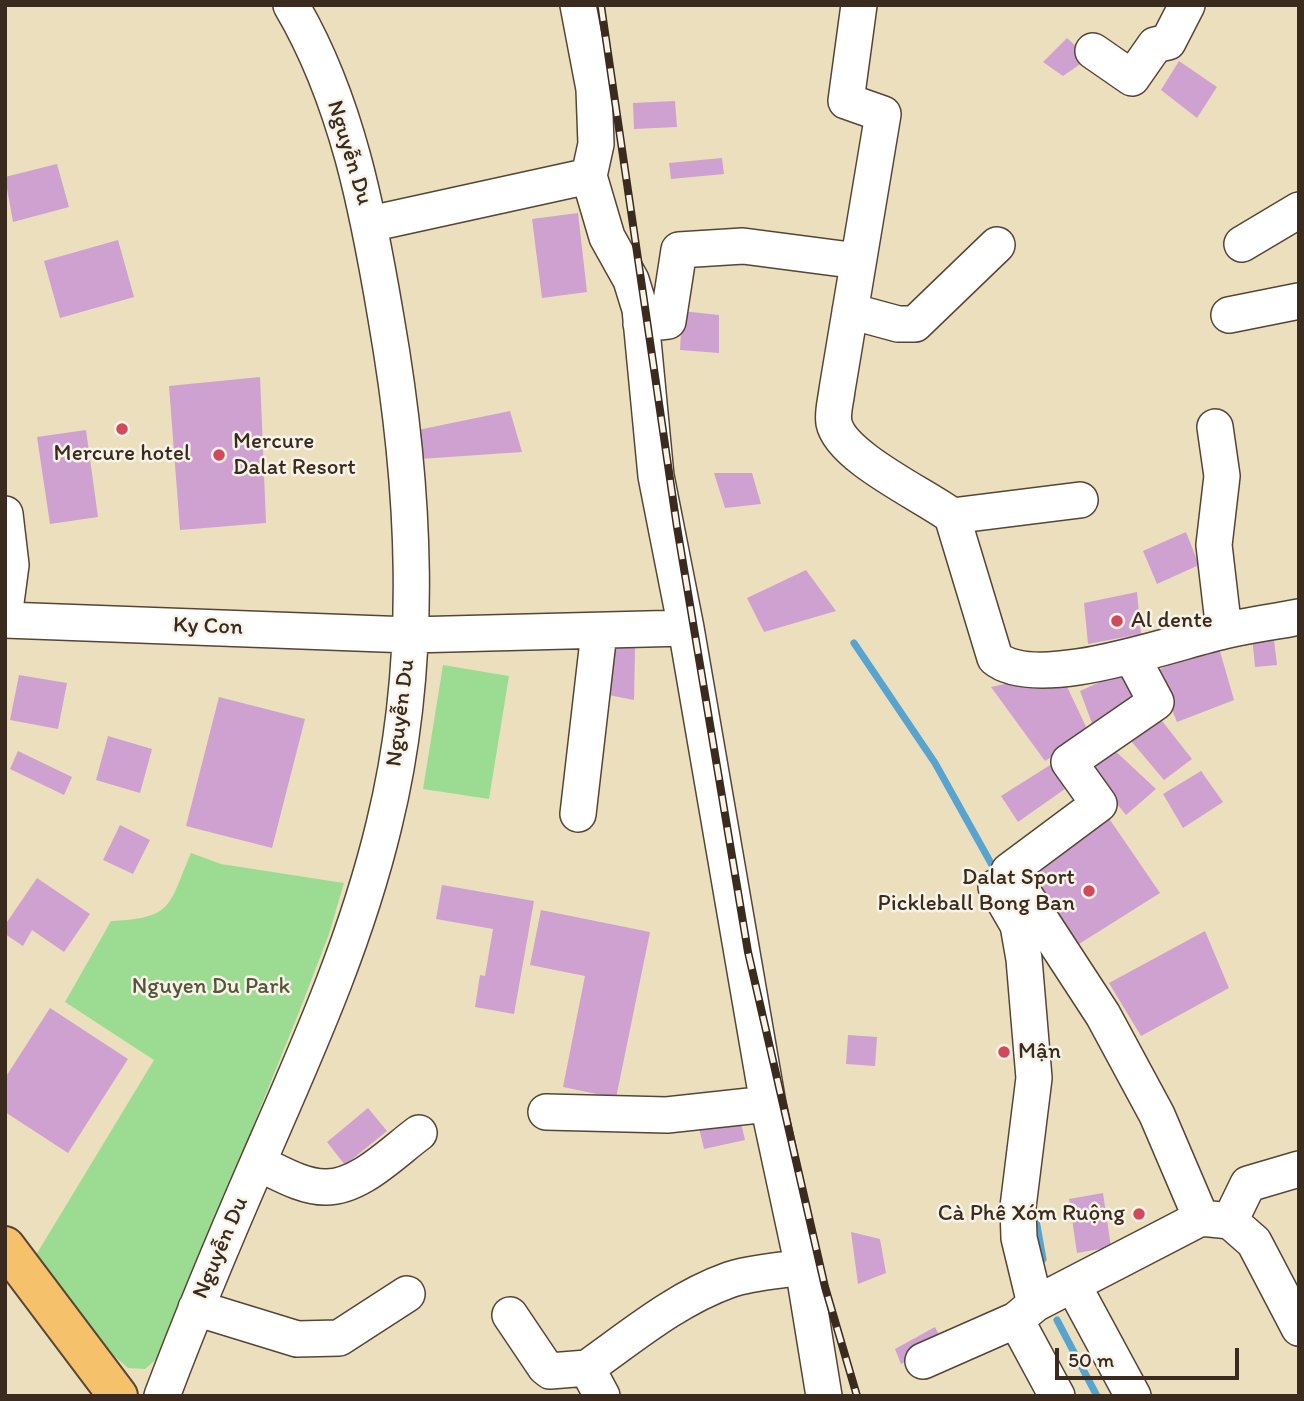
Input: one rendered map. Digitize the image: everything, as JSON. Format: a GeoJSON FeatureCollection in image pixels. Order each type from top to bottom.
{"type":"FeatureCollection","features":[{"type":"Feature","properties":{"kind":"main road"},"geometry":{"type":"LineString","coordinates":[[5,1246],[118,1396]]}},
{"type":"Feature","properties":{"kind":"street","name":"Nguyễn Du"},"geometry":{"type":"LineString","coordinates":[[162,1396],[195,1308],[334,990],[384,826],[402,734],[410,635],[411,540],[399,389],[370,224],[339,111],[291,5]]}},
{"type":"Feature","properties":{"kind":"street"},"geometry":{"type":"LineString","coordinates":[[578,5],[594,89],[596,144],[589,176],[607,237],[631,280],[641,324],[656,476],[686,628],[768,1104],[803,1267],[824,1396]]}},
{"type":"Feature","properties":{"kind":"street"},"geometry":{"type":"LineString","coordinates":[[859,5],[846,101],[883,114],[849,310],[834,423],[846,444],[877,468],[952,516],[1080,500]]}},
{"type":"Feature","properties":{"kind":"street"},"geometry":{"type":"LineString","coordinates":[[1093,51],[1132,78],[1155,45],[1168,42],[1187,5]]}},
{"type":"Feature","properties":{"kind":"street"},"geometry":{"type":"LineString","coordinates":[[370,224],[589,176]]}},
{"type":"Feature","properties":{"kind":"street"},"geometry":{"type":"LineString","coordinates":[[1242,244],[1299,211]]}},
{"type":"Feature","properties":{"kind":"street"},"geometry":{"type":"LineString","coordinates":[[849,310],[898,324],[915,324],[997,245]]}},
{"type":"Feature","properties":{"kind":"street"},"geometry":{"type":"LineString","coordinates":[[641,324],[668,321],[679,250],[743,246],[858,261]]}},
{"type":"Feature","properties":{"kind":"street"},"geometry":{"type":"LineString","coordinates":[[1229,315],[1299,300]]}},
{"type":"Feature","properties":{"kind":"street"},"geometry":{"type":"LineString","coordinates":[[1215,427],[1222,476],[1214,545],[1224,631]]}},
{"type":"Feature","properties":{"kind":"street"},"geometry":{"type":"LineString","coordinates":[[5,514],[11,565],[5,610]]}},
{"type":"Feature","properties":{"kind":"street"},"geometry":{"type":"LineString","coordinates":[[952,516],[995,658],[1004,666],[1029,670],[1132,657],[1224,631],[1299,617]]}},
{"type":"Feature","properties":{"kind":"street","name":"Ky Con"},"geometry":{"type":"LineString","coordinates":[[5,620],[410,635],[686,628]]}},
{"type":"Feature","properties":{"kind":"street"},"geometry":{"type":"LineString","coordinates":[[578,814],[599,632]]}},
{"type":"Feature","properties":{"kind":"street"},"geometry":{"type":"LineString","coordinates":[[1003,875],[1099,804],[1069,762],[1156,702],[1132,657]]}},
{"type":"Feature","properties":{"kind":"street"},"geometry":{"type":"LineString","coordinates":[[1003,875],[1103,1015],[1215,1219],[1254,1242],[1299,1328]]}},
{"type":"Feature","properties":{"kind":"street"},"geometry":{"type":"LineString","coordinates":[[1003,875],[1024,958],[1034,1078],[1018,1207],[1026,1312],[1057,1396]]}},
{"type":"Feature","properties":{"kind":"street"},"geometry":{"type":"LineString","coordinates":[[546,1112],[667,1115],[768,1104]]}},
{"type":"Feature","properties":{"kind":"street"},"geometry":{"type":"LineString","coordinates":[[258,1163],[301,1182],[326,1187],[349,1182],[419,1133]]}},
{"type":"Feature","properties":{"kind":"street"},"geometry":{"type":"LineString","coordinates":[[923,1361],[1215,1219],[1248,1184],[1299,1169]]}},
{"type":"Feature","properties":{"kind":"street"},"geometry":{"type":"LineString","coordinates":[[510,1315],[550,1371],[595,1382],[670,1308],[731,1279],[803,1267]]}},
{"type":"Feature","properties":{"kind":"street"},"geometry":{"type":"LineString","coordinates":[[1073,1286],[1133,1396]]}},
{"type":"Feature","properties":{"kind":"street"},"geometry":{"type":"LineString","coordinates":[[195,1308],[297,1339],[339,1338],[407,1294]]}},
{"type":"Feature","properties":{"kind":"green space"},"geometry":{"type":"Polygon","coordinates":[[[443,665],[509,676],[489,799],[423,789],[443,665]]]}},
{"type":"Feature","properties":{"kind":"green space","name":"Nguyen Du Park"},"geometry":{"type":"Polygon","coordinates":[[[191,853],[221,864],[344,883],[329,934],[299,1012],[160,1356],[145,1369],[128,1368],[113,1355],[36,1255],[154,1060],[65,1002],[111,921],[147,917],[166,906],[178,886],[191,853]]]}},
{"type":"Feature","properties":{"kind":"building"},"geometry":{"type":"Polygon","coordinates":[[[1067,38],[1089,58],[1063,76],[1043,62],[1067,38]]]}},
{"type":"Feature","properties":{"kind":"building"},"geometry":{"type":"Polygon","coordinates":[[[1179,61],[1217,87],[1197,118],[1161,90],[1179,61]]]}},
{"type":"Feature","properties":{"kind":"building"},"geometry":{"type":"Polygon","coordinates":[[[675,101],[677,127],[634,129],[633,103],[675,101]]]}},
{"type":"Feature","properties":{"kind":"building"},"geometry":{"type":"Polygon","coordinates":[[[722,158],[724,174],[671,179],[669,163],[722,158]]]}},
{"type":"Feature","properties":{"kind":"building"},"geometry":{"type":"Polygon","coordinates":[[[57,164],[69,207],[13,222],[5,177],[57,164]]]}},
{"type":"Feature","properties":{"kind":"building"},"geometry":{"type":"Polygon","coordinates":[[[578,213],[587,292],[542,298],[532,219],[578,213]]]}},
{"type":"Feature","properties":{"kind":"building"},"geometry":{"type":"Polygon","coordinates":[[[118,240],[134,297],[60,318],[44,261],[118,240]]]}},
{"type":"Feature","properties":{"kind":"building"},"geometry":{"type":"Polygon","coordinates":[[[682,311],[719,315],[719,353],[680,350],[682,311]]]}},
{"type":"Feature","properties":{"kind":"building","name":"Mercure Dalat Resort"},"geometry":{"type":"Polygon","coordinates":[[[260,377],[266,523],[180,530],[169,386],[260,377]]]}},
{"type":"Feature","properties":{"kind":"building"},"geometry":{"type":"Polygon","coordinates":[[[510,411],[522,452],[420,459],[418,430],[510,411]]]}},
{"type":"Feature","properties":{"kind":"building"},"geometry":{"type":"Polygon","coordinates":[[[86,430],[98,517],[50,524],[37,437],[86,430]]]}},
{"type":"Feature","properties":{"kind":"building"},"geometry":{"type":"Polygon","coordinates":[[[714,473],[752,473],[761,504],[725,508],[714,473]]]}},
{"type":"Feature","properties":{"kind":"building"},"geometry":{"type":"Polygon","coordinates":[[[1186,532],[1199,565],[1157,584],[1143,551],[1186,532]]]}},
{"type":"Feature","properties":{"kind":"building"},"geometry":{"type":"Polygon","coordinates":[[[806,570],[836,611],[764,632],[747,598],[806,570]]]}},
{"type":"Feature","properties":{"kind":"building"},"geometry":{"type":"Polygon","coordinates":[[[1137,592],[1141,634],[1088,644],[1084,603],[1137,592]]]}},
{"type":"Feature","properties":{"kind":"building"},"geometry":{"type":"Polygon","coordinates":[[[1273,631],[1277,665],[1255,667],[1252,635],[1273,631]]]}},
{"type":"Feature","properties":{"kind":"building"},"geometry":{"type":"Polygon","coordinates":[[[1217,641],[1234,700],[1177,722],[1156,671],[1217,641]]]}},
{"type":"Feature","properties":{"kind":"building"},"geometry":{"type":"Polygon","coordinates":[[[601,644],[635,648],[634,700],[593,692],[601,644]]]}},
{"type":"Feature","properties":{"kind":"building"},"geometry":{"type":"Polygon","coordinates":[[[1129,669],[1140,701],[1093,726],[1080,691],[1129,669]]]}},
{"type":"Feature","properties":{"kind":"building"},"geometry":{"type":"Polygon","coordinates":[[[1060,672],[1089,733],[1045,761],[991,687],[1060,672]]]}},
{"type":"Feature","properties":{"kind":"building"},"geometry":{"type":"Polygon","coordinates":[[[19,675],[67,683],[58,729],[10,720],[19,675]]]}},
{"type":"Feature","properties":{"kind":"building"},"geometry":{"type":"Polygon","coordinates":[[[219,697],[305,719],[272,848],[186,826],[219,697]]]}},
{"type":"Feature","properties":{"kind":"building"},"geometry":{"type":"Polygon","coordinates":[[[1155,712],[1192,759],[1164,780],[1126,735],[1155,712]]]}},
{"type":"Feature","properties":{"kind":"building"},"geometry":{"type":"Polygon","coordinates":[[[108,736],[152,749],[140,793],[96,780],[108,736]]]}},
{"type":"Feature","properties":{"kind":"building"},"geometry":{"type":"Polygon","coordinates":[[[1111,747],[1156,789],[1126,815],[1089,769],[1111,747]]]}},
{"type":"Feature","properties":{"kind":"building"},"geometry":{"type":"Polygon","coordinates":[[[18,751],[72,777],[64,795],[10,769],[18,751]]]}},
{"type":"Feature","properties":{"kind":"building"},"geometry":{"type":"Polygon","coordinates":[[[1058,760],[1072,784],[1018,822],[1001,796],[1058,760]]]}},
{"type":"Feature","properties":{"kind":"building"},"geometry":{"type":"Polygon","coordinates":[[[1201,771],[1223,802],[1183,828],[1163,794],[1201,771]]]}},
{"type":"Feature","properties":{"kind":"building"},"geometry":{"type":"Polygon","coordinates":[[[1106,814],[1160,893],[1079,944],[1029,872],[1106,814]]]}},
{"type":"Feature","properties":{"kind":"building"},"geometry":{"type":"Polygon","coordinates":[[[120,825],[150,840],[133,874],[103,860],[120,825]]]}},
{"type":"Feature","properties":{"kind":"building"},"geometry":{"type":"Polygon","coordinates":[[[37,878],[90,914],[64,952],[32,930],[23,946],[5,934],[5,925],[37,878]]]}},
{"type":"Feature","properties":{"kind":"building"},"geometry":{"type":"Polygon","coordinates":[[[442,885],[534,901],[514,1014],[475,1007],[480,975],[485,976],[493,929],[436,919],[442,885]]]}},
{"type":"Feature","properties":{"kind":"building"},"geometry":{"type":"Polygon","coordinates":[[[541,910],[650,932],[616,1098],[563,1087],[585,976],[530,965],[541,910]]]}},
{"type":"Feature","properties":{"kind":"building"},"geometry":{"type":"Polygon","coordinates":[[[1205,931],[1229,988],[1141,1036],[1109,983],[1205,931]]]}},
{"type":"Feature","properties":{"kind":"building"},"geometry":{"type":"Polygon","coordinates":[[[50,1008],[128,1059],[68,1153],[5,1112],[5,1078],[50,1008]]]}},
{"type":"Feature","properties":{"kind":"building"},"geometry":{"type":"Polygon","coordinates":[[[848,1035],[877,1037],[875,1066],[846,1064],[848,1035]]]}},
{"type":"Feature","properties":{"kind":"building"},"geometry":{"type":"Polygon","coordinates":[[[368,1108],[387,1131],[345,1165],[327,1142],[368,1108]]]}},
{"type":"Feature","properties":{"kind":"building"},"geometry":{"type":"Polygon","coordinates":[[[740,1119],[745,1140],[704,1149],[699,1128],[740,1119]]]}},
{"type":"Feature","properties":{"kind":"building"},"geometry":{"type":"Polygon","coordinates":[[[1103,1193],[1111,1247],[1077,1253],[1069,1199],[1103,1193]]]}},
{"type":"Feature","properties":{"kind":"building"},"geometry":{"type":"Polygon","coordinates":[[[851,1232],[880,1239],[886,1273],[858,1284],[851,1232]]]}},
{"type":"Feature","properties":{"kind":"building"},"geometry":{"type":"Polygon","coordinates":[[[935,1327],[943,1342],[901,1364],[895,1349],[935,1327]]]}},
{"type":"Feature","properties":{"kind":"waterway"},"geometry":{"type":"LineString","coordinates":[[854,643],[935,763],[997,874]]}},
{"type":"Feature","properties":{"kind":"waterway"},"geometry":{"type":"LineString","coordinates":[[1035,1214],[1043,1259]]}},
{"type":"Feature","properties":{"kind":"waterway"},"geometry":{"type":"LineString","coordinates":[[1057,1320],[1097,1396]]}},
{"type":"Feature","properties":{"kind":"railway"},"geometry":{"type":"LineString","coordinates":[[601,5],[677,527],[748,952],[825,1287],[857,1396]]}},
{"type":"Feature","properties":{"kind":"place","name":"Mercure hotel"},"geometry":{"type":"Point","coordinates":[122,429]}},
{"type":"Feature","properties":{"kind":"place","name":"Mercure Dalat Resort"},"geometry":{"type":"Point","coordinates":[219,455]}},
{"type":"Feature","properties":{"kind":"place","name":"Al dente"},"geometry":{"type":"Point","coordinates":[1117,621]}},
{"type":"Feature","properties":{"kind":"place","name":"Dalat Sport Pickleball Bong Ban"},"geometry":{"type":"Point","coordinates":[1089,891]}},
{"type":"Feature","properties":{"kind":"place","name":"Mận"},"geometry":{"type":"Point","coordinates":[1004,1052]}},
{"type":"Feature","properties":{"kind":"place","name":"Cà Phê Xóm Ruộng"},"geometry":{"type":"Point","coordinates":[1139,1214]}}]}
